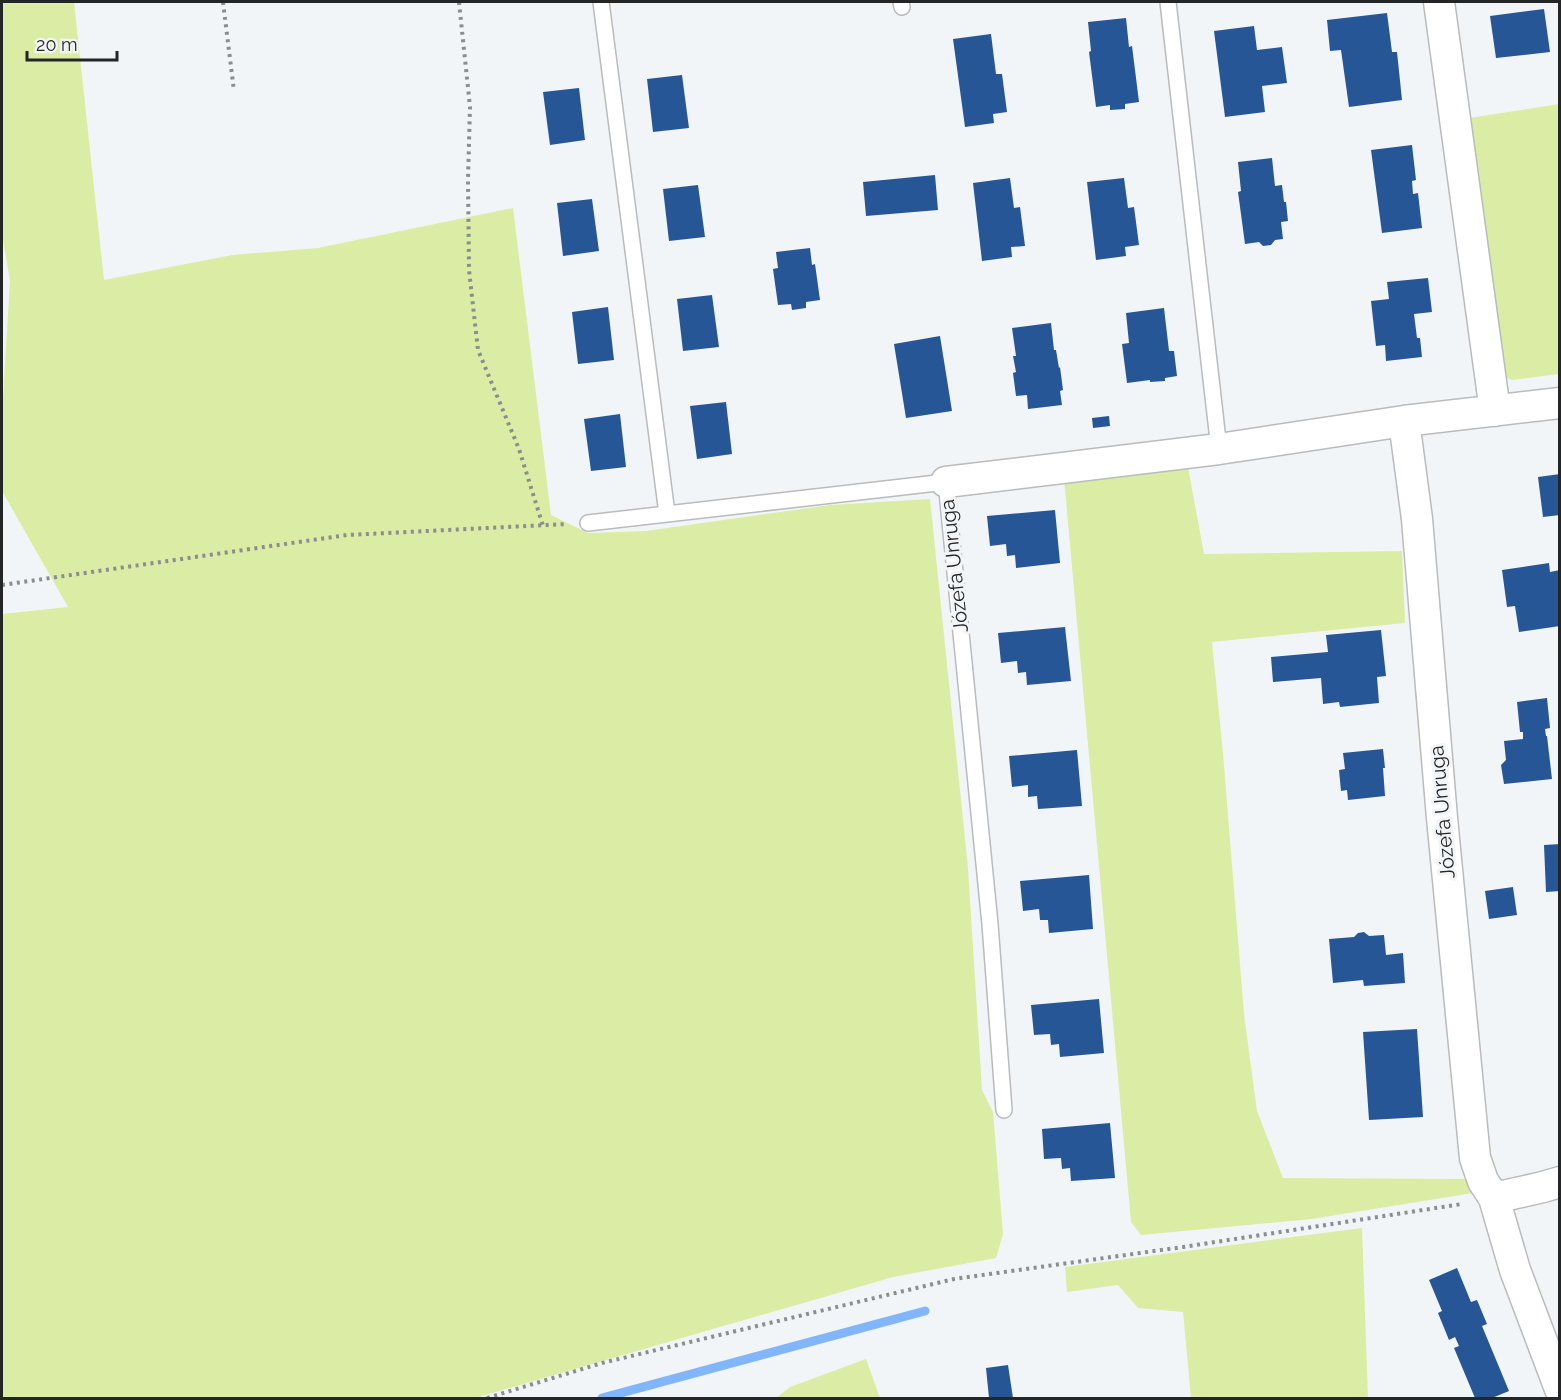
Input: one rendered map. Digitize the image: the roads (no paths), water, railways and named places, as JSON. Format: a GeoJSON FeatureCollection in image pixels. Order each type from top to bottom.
{"type":"FeatureCollection","features":[{"type":"Feature","properties":{"kind":"street"},"geometry":{"type":"LineString","coordinates":[[1439,2],[1495,411]]}},
{"type":"Feature","properties":{"kind":"street","name":"Józefa Unruga"},"geometry":{"type":"LineString","coordinates":[[946,482],[1219,449],[1404,421],[1560,403]]}},
{"type":"Feature","properties":{"kind":"street","name":"Józefa Unruga"},"geometry":{"type":"LineString","coordinates":[[1404,421],[1417,519],[1442,818],[1475,1158],[1483,1181],[1494,1198],[1515,1270],[1560,1389]]}},
{"type":"Feature","properties":{"kind":"street"},"geometry":{"type":"LineString","coordinates":[[1494,1198],[1560,1182]]}},
{"type":"Feature","properties":{"kind":"lane"},"geometry":{"type":"LineString","coordinates":[[601,2],[667,514]]}},
{"type":"Feature","properties":{"kind":"lane"},"geometry":{"type":"LineString","coordinates":[[1167,2],[1219,449]]}},
{"type":"Feature","properties":{"kind":"lane"},"geometry":{"type":"LineString","coordinates":[[588,523],[946,482]]}},
{"type":"Feature","properties":{"kind":"lane","name":"Józefa Unruga"},"geometry":{"type":"LineString","coordinates":[[946,482],[990,924],[1004,1110]]}},
{"type":"Feature","properties":{"kind":"waterway"},"geometry":{"type":"LineString","coordinates":[[602,1398],[925,1311]]}}]}
